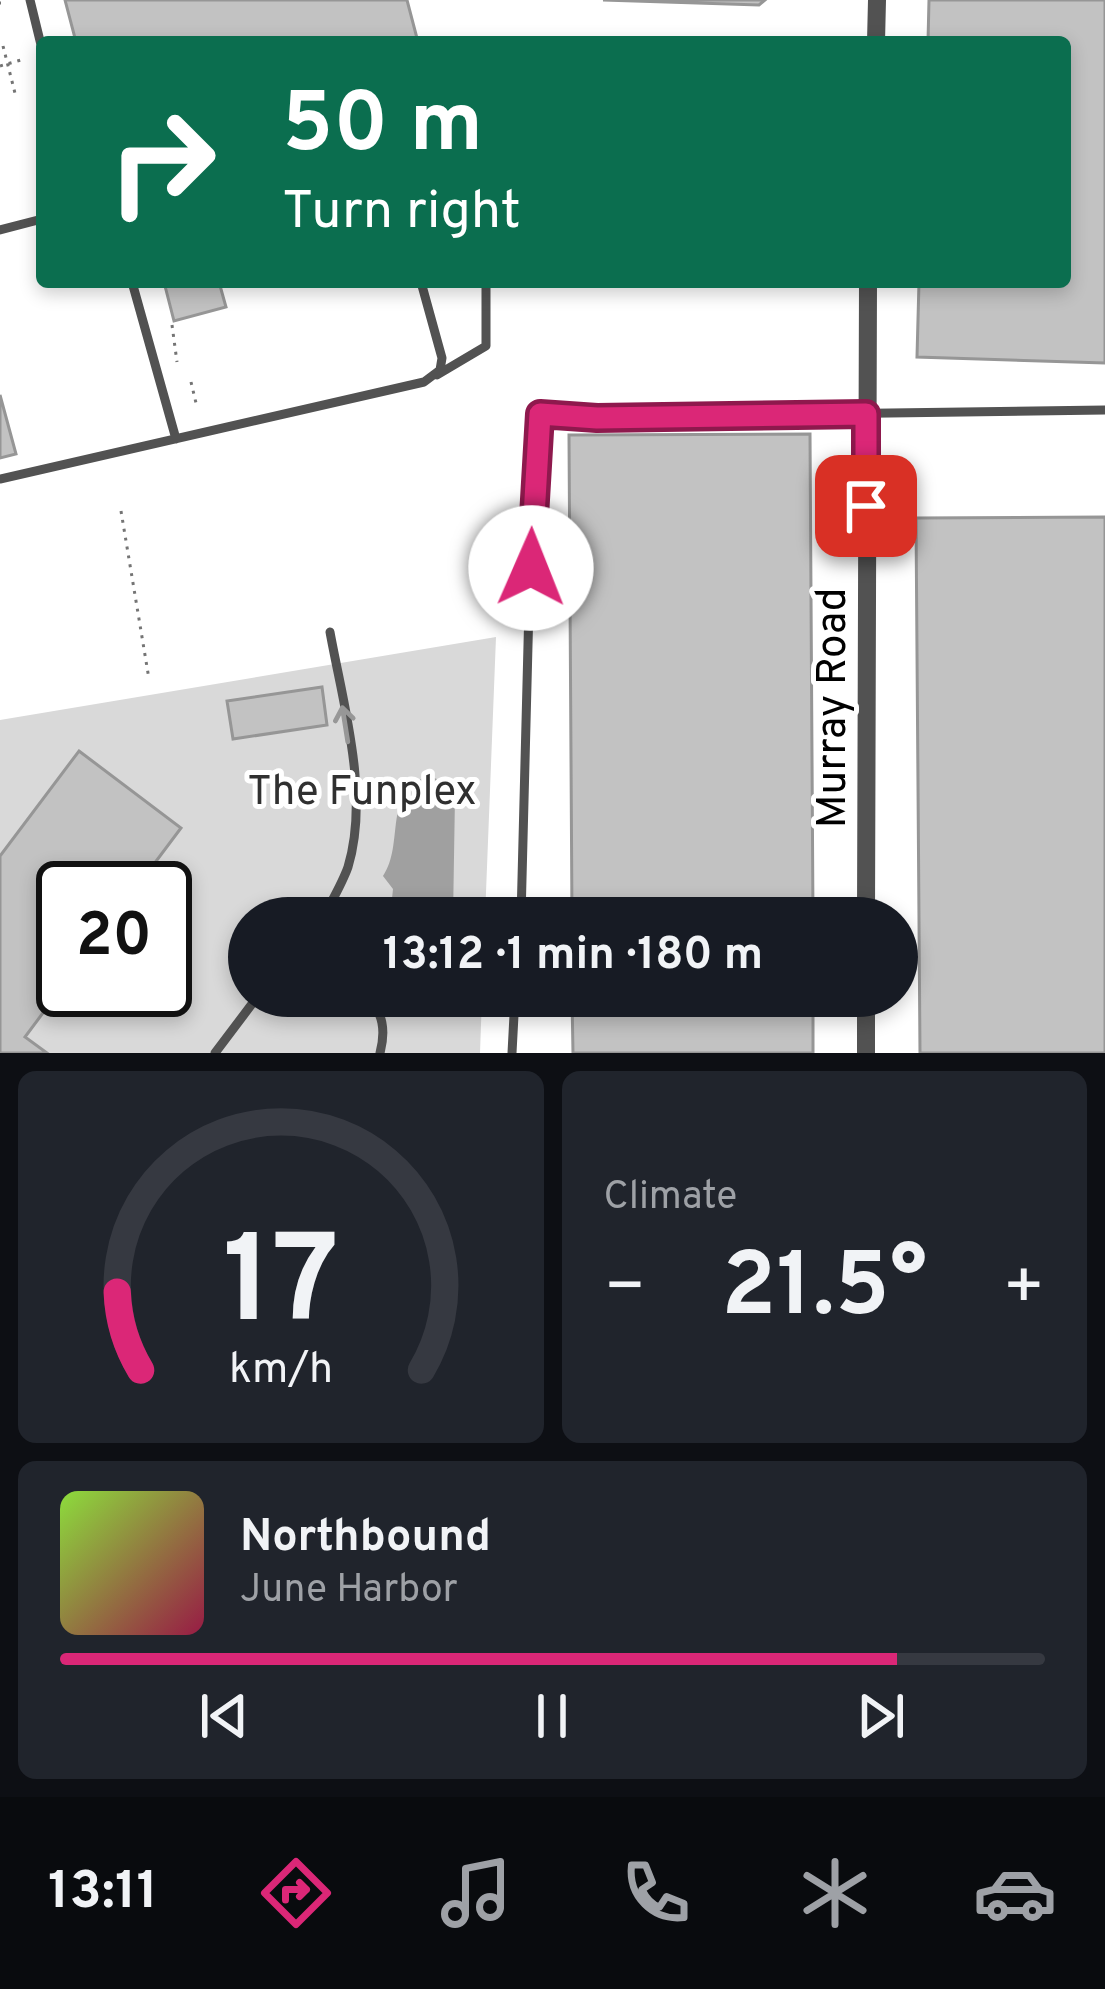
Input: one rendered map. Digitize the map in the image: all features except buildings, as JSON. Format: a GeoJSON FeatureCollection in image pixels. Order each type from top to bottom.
{"type":"FeatureCollection","features":[{"type":"Feature","properties":{"kind":"street"},"geometry":{"type":"LineString","coordinates":[[876,36],[877,0]]}},
{"type":"Feature","properties":{"kind":"street","name":"Murray Road"},"geometry":{"type":"LineString","coordinates":[[866,897],[868,288]]}},
{"type":"Feature","properties":{"kind":"street"},"geometry":{"type":"LineString","coordinates":[[866,1017],[866,1053]]}},
{"type":"Feature","properties":{"kind":"lane"},"geometry":{"type":"LineString","coordinates":[[30,0],[39,36]]}},
{"type":"Feature","properties":{"kind":"lane"},"geometry":{"type":"LineString","coordinates":[[0,230],[36,221]]}},
{"type":"Feature","properties":{"kind":"lane"},"geometry":{"type":"LineString","coordinates":[[134,288],[176,439]]}},
{"type":"Feature","properties":{"kind":"lane"},"geometry":{"type":"LineString","coordinates":[[424,288],[442,358],[434,377]]}},
{"type":"Feature","properties":{"kind":"lane"},"geometry":{"type":"LineString","coordinates":[[0,479],[434,377],[486,346],[486,288]]}},
{"type":"Feature","properties":{"kind":"lane"},"geometry":{"type":"LineString","coordinates":[[521,897],[531,528],[540,414],[597,418],[1105,410]]}},
{"type":"Feature","properties":{"kind":"lane"},"geometry":{"type":"LineString","coordinates":[[330,632],[354,775],[355,824],[347,868],[332,897]]}},
{"type":"Feature","properties":{"kind":"lane"},"geometry":{"type":"LineString","coordinates":[[215,1053],[242,1017]]}},
{"type":"Feature","properties":{"kind":"lane"},"geometry":{"type":"LineString","coordinates":[[380,1053],[385,1034],[381,1017]]}},
{"type":"Feature","properties":{"kind":"lane"},"geometry":{"type":"LineString","coordinates":[[512,1053],[514,1017]]}},
{"type":"Feature","properties":{"kind":"path"},"geometry":{"type":"LineString","coordinates":[[2,46],[16,97]]}},
{"type":"Feature","properties":{"kind":"path"},"geometry":{"type":"LineString","coordinates":[[0,66],[21,61]]}},
{"type":"Feature","properties":{"kind":"path"},"geometry":{"type":"LineString","coordinates":[[172,326],[177,362]]}},
{"type":"Feature","properties":{"kind":"path"},"geometry":{"type":"LineString","coordinates":[[191,382],[196,403]]}},
{"type":"Feature","properties":{"kind":"path"},"geometry":{"type":"LineString","coordinates":[[121,511],[149,679]]}},
{"type":"Feature","properties":{"kind":"green space","name":"The Funplex"},"geometry":{"type":"Polygon","coordinates":[[[496,637],[486,897],[228,897],[228,1017],[481,1017],[480,1053],[0,1053],[0,720],[496,637]]]}},
{"type":"Feature","properties":{"kind":"shaded area"},"geometry":{"type":"Polygon","coordinates":[[[428,776],[446,782],[455,796],[453,897],[392,897],[393,889],[383,876],[393,849],[399,806],[414,784],[428,776]]]}},
{"type":"Feature","properties":{"kind":"route"},"geometry":{"type":"LineString","coordinates":[[531,568],[540,414],[597,418],[866,414],[866,506]]}}]}
